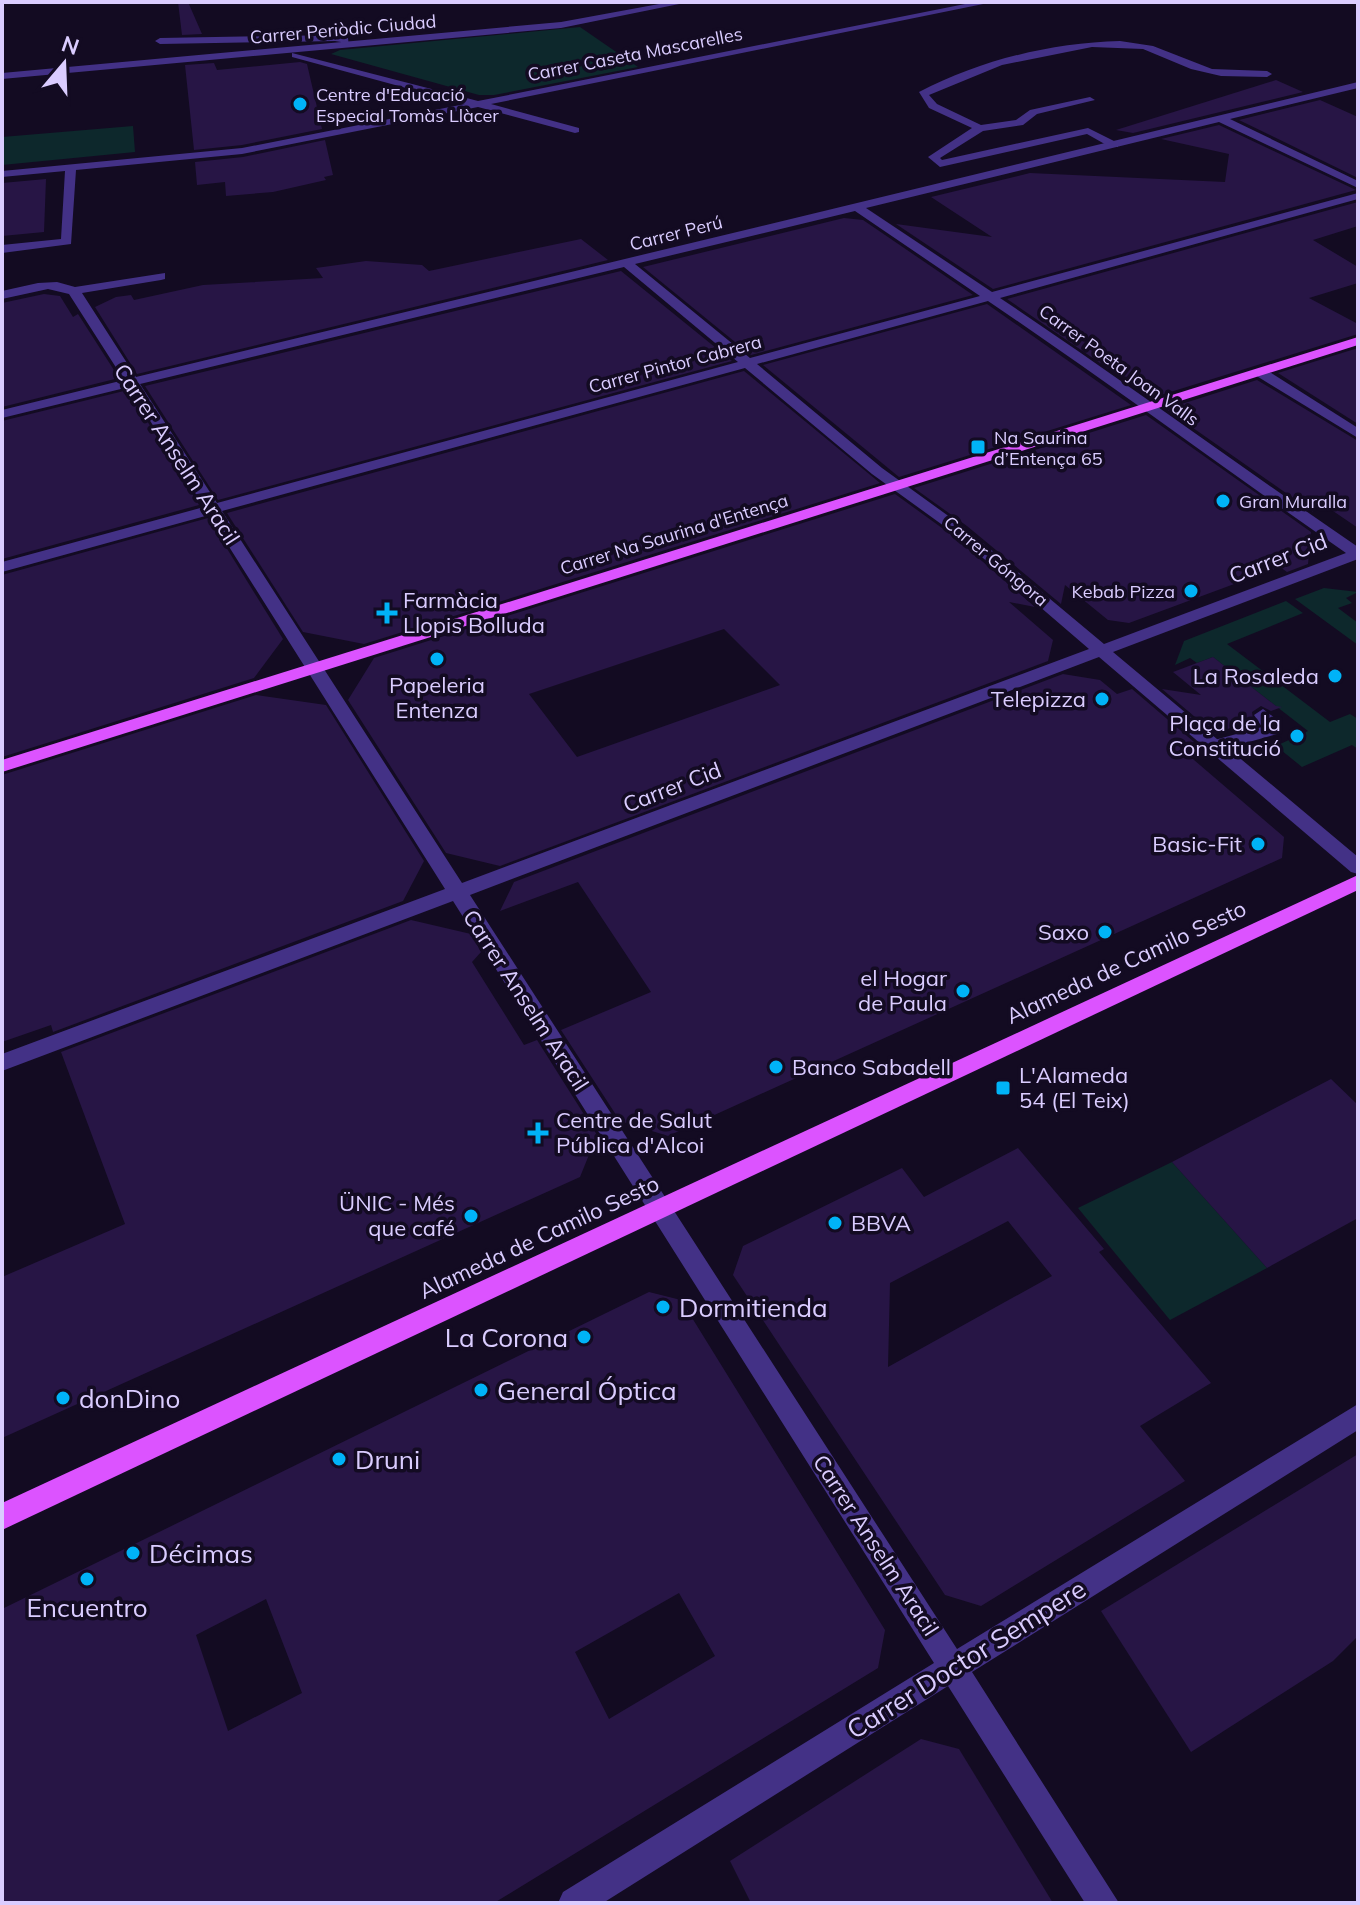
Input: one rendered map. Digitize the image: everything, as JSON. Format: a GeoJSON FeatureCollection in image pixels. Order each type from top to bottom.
{"type":"FeatureCollection","features":[{"type":"Feature","properties":{"kind":"main road","name":"Carrer Na Saurina d'Entença"},"geometry":{"type":"LineString","coordinates":[[2,766],[1358,341]]}},
{"type":"Feature","properties":{"kind":"main road","name":"Alameda de Camilo Sesto"},"geometry":{"type":"LineString","coordinates":[[2,1517],[1358,882]]}},
{"type":"Feature","properties":{"kind":"street","name":"Carrer Periòdic Ciudad"},"geometry":{"type":"LineString","coordinates":[[2,76],[578,23],[685,2]]}},
{"type":"Feature","properties":{"kind":"street","name":"Carrer Caseta Mascarelles"},"geometry":{"type":"LineString","coordinates":[[2,174],[242,151],[989,2]]}},
{"type":"Feature","properties":{"kind":"street"},"geometry":{"type":"LineString","coordinates":[[160,41],[335,38],[345,40],[346,45]]}},
{"type":"Feature","properties":{"kind":"street"},"geometry":{"type":"LineString","coordinates":[[980,128],[933,106],[923,94],[939,84],[1022,57],[1106,42],[1153,48],[1219,73],[1267,74]]}},
{"type":"Feature","properties":{"kind":"street"},"geometry":{"type":"LineString","coordinates":[[280,51],[575,130]]}},
{"type":"Feature","properties":{"kind":"street","name":"Carrer Perú"},"geometry":{"type":"LineString","coordinates":[[2,414],[1358,85]]}},
{"type":"Feature","properties":{"kind":"street"},"geometry":{"type":"LineString","coordinates":[[1090,100],[1034,112],[1019,123],[980,128],[933,157],[940,164],[1088,131],[1114,145]]}},
{"type":"Feature","properties":{"kind":"street"},"geometry":{"type":"LineString","coordinates":[[1221,119],[1358,185]]}},
{"type":"Feature","properties":{"kind":"street"},"geometry":{"type":"LineString","coordinates":[[2,249],[67,242],[71,167]]}},
{"type":"Feature","properties":{"kind":"street","name":"Carrer Pintor Cabrera"},"geometry":{"type":"LineString","coordinates":[[2,567],[1358,196]]}},
{"type":"Feature","properties":{"kind":"street","name":"Carrer Poeta Joan Valls"},"geometry":{"type":"LineString","coordinates":[[857,207],[1358,554]]}},
{"type":"Feature","properties":{"kind":"street","name":"Carrer Góngora"},"geometry":{"type":"LineString","coordinates":[[627,263],[899,485],[936,511],[1358,867]]}},
{"type":"Feature","properties":{"kind":"street"},"geometry":{"type":"LineString","coordinates":[[2,295],[45,286],[74,291],[161,276]]}},
{"type":"Feature","properties":{"kind":"street","name":"Carrer Anselm Aracil"},"geometry":{"type":"LineString","coordinates":[[74,291],[954,1665],[1103,1903]]}},
{"type":"Feature","properties":{"kind":"street"},"geometry":{"type":"LineString","coordinates":[[1260,372],[1358,434]]}},
{"type":"Feature","properties":{"kind":"street","name":"Carrer Cid"},"geometry":{"type":"LineString","coordinates":[[2,1063],[1358,554]]}},
{"type":"Feature","properties":{"kind":"street"},"geometry":{"type":"LineString","coordinates":[[1217,745],[1271,730],[1271,722],[1263,715]]}},
{"type":"Feature","properties":{"kind":"street","name":"Carrer Doctor Sempere"},"geometry":{"type":"LineString","coordinates":[[574,1903],[1358,1416]]}},
{"type":"Feature","properties":{"kind":"green space"},"geometry":{"type":"Polygon","coordinates":[[[580,27],[638,67],[494,95],[479,95],[331,54],[340,50],[580,27]]]}},
{"type":"Feature","properties":{"kind":"green space"},"geometry":{"type":"Polygon","coordinates":[[[133,126],[135,152],[2,165],[2,137],[133,126]]]}},
{"type":"Feature","properties":{"kind":"green space"},"geometry":{"type":"Polygon","coordinates":[[[1324,588],[1358,592],[1346,598],[1352,603],[1338,608],[1358,623],[1358,645],[1295,599],[1324,588]]]}},
{"type":"Feature","properties":{"kind":"green space"},"geometry":{"type":"Polygon","coordinates":[[[1286,601],[1303,613],[1227,644],[1330,722],[1350,714],[1358,719],[1358,749],[1352,745],[1302,767],[1276,746],[1308,731],[1213,657],[1197,663],[1190,658],[1175,665],[1184,641],[1286,601]]]}},
{"type":"Feature","properties":{"kind":"green space"},"geometry":{"type":"Polygon","coordinates":[[[1172,1162],[1267,1268],[1170,1320],[1078,1208],[1172,1162]]]}},
{"type":"Feature","properties":{"kind":"building"},"geometry":{"type":"Polygon","coordinates":[[[178,2],[188,2],[202,34],[182,35],[178,2]]]}},
{"type":"Feature","properties":{"kind":"building","name":"Centre d'Educació Especial Tomàs Llàcer"},"geometry":{"type":"Polygon","coordinates":[[[300,62],[307,64],[322,129],[242,145],[194,150],[185,65],[214,63],[217,70],[300,62]]]}},
{"type":"Feature","properties":{"kind":"building"},"geometry":{"type":"Polygon","coordinates":[[[1276,80],[1303,92],[1133,133],[1116,130],[1276,80]]]}},
{"type":"Feature","properties":{"kind":"building"},"geometry":{"type":"Polygon","coordinates":[[[1320,100],[1358,117],[1358,178],[1239,120],[1320,100]]]}},
{"type":"Feature","properties":{"kind":"building"},"geometry":{"type":"Polygon","coordinates":[[[1219,125],[1356,190],[993,289],[896,224],[992,237],[931,197],[1030,173],[1225,182],[1229,154],[1161,139],[1219,125]]]}},
{"type":"Feature","properties":{"kind":"building"},"geometry":{"type":"Polygon","coordinates":[[[325,140],[333,175],[324,177],[326,180],[273,192],[226,196],[225,182],[197,185],[195,162],[243,157],[325,140]]]}},
{"type":"Feature","properties":{"kind":"building"},"geometry":{"type":"Polygon","coordinates":[[[46,179],[44,232],[2,236],[2,183],[46,179]]]}},
{"type":"Feature","properties":{"kind":"building"},"geometry":{"type":"Polygon","coordinates":[[[1358,202],[1358,226],[1313,240],[1358,267],[1358,283],[1309,298],[1358,324],[1358,334],[1151,398],[1007,299],[1358,202]]]}},
{"type":"Feature","properties":{"kind":"building"},"geometry":{"type":"Polygon","coordinates":[[[844,218],[863,220],[973,295],[751,355],[643,267],[844,218]]]}},
{"type":"Feature","properties":{"kind":"building"},"geometry":{"type":"Polygon","coordinates":[[[581,239],[608,260],[137,374],[95,307],[116,297],[131,295],[134,300],[203,285],[323,278],[316,268],[366,261],[422,265],[429,271],[581,239]]]}},
{"type":"Feature","properties":{"kind":"building"},"geometry":{"type":"Polygon","coordinates":[[[621,271],[732,361],[218,500],[145,386],[621,271]]]}},
{"type":"Feature","properties":{"kind":"building"},"geometry":{"type":"Polygon","coordinates":[[[44,294],[60,296],[73,317],[78,314],[119,378],[2,407],[2,303],[44,294]]]}},
{"type":"Feature","properties":{"kind":"building"},"geometry":{"type":"Polygon","coordinates":[[[987,304],[1131,405],[899,477],[763,365],[987,304]]]}},
{"type":"Feature","properties":{"kind":"building"},"geometry":{"type":"Polygon","coordinates":[[[1358,348],[1358,424],[1278,373],[1358,348]]]}},
{"type":"Feature","properties":{"kind":"building"},"geometry":{"type":"Polygon","coordinates":[[[744,371],[880,483],[364,644],[303,632],[227,513],[744,371]]]}},
{"type":"Feature","properties":{"kind":"building"},"geometry":{"type":"Polygon","coordinates":[[[1257,380],[1358,441],[1358,528],[1314,498],[1313,512],[1166,409],[1257,380]]]}},
{"type":"Feature","properties":{"kind":"building"},"geometry":{"type":"Polygon","coordinates":[[[128,390],[199,505],[2,559],[2,421],[128,390]]]}},
{"type":"Feature","properties":{"kind":"building"},"geometry":{"type":"Polygon","coordinates":[[[1146,415],[1311,532],[1308,564],[1287,572],[1280,567],[1129,623],[1108,620],[1065,585],[1061,604],[967,526],[914,488],[1146,415]]]}},
{"type":"Feature","properties":{"kind":"building"},"geometry":{"type":"Polygon","coordinates":[[[895,494],[953,536],[1035,607],[1009,602],[1053,640],[1048,661],[500,866],[446,853],[348,700],[374,658],[895,494]],[[724,629],[529,694],[577,757],[780,685],[724,629]]]}},
{"type":"Feature","properties":{"kind":"building"},"geometry":{"type":"Polygon","coordinates":[[[208,518],[283,639],[254,678],[2,757],[2,575],[208,518]]]}},
{"type":"Feature","properties":{"kind":"building"},"geometry":{"type":"Polygon","coordinates":[[[1213,657],[1276,706],[1282,707],[1271,711],[1261,706],[1252,712],[1253,719],[1215,734],[1162,689],[1201,695],[1173,672],[1213,657]]]}},
{"type":"Feature","properties":{"kind":"building"},"geometry":{"type":"Polygon","coordinates":[[[1063,674],[1100,680],[1117,694],[1132,689],[1194,742],[1180,748],[1284,837],[1282,858],[668,1136],[620,1121],[561,1030],[651,992],[578,882],[500,911],[514,882],[1063,674]]]}},
{"type":"Feature","properties":{"kind":"building"},"geometry":{"type":"Polygon","coordinates":[[[256,695],[326,705],[424,861],[403,901],[53,1032],[51,1025],[2,1042],[2,775],[256,695]]]}},
{"type":"Feature","properties":{"kind":"building"},"geometry":{"type":"Polygon","coordinates":[[[411,920],[471,934],[481,952],[472,962],[524,1045],[537,1040],[597,1135],[580,1177],[2,1438],[2,1277],[125,1224],[61,1052],[411,920]]]}},
{"type":"Feature","properties":{"kind":"building"},"geometry":{"type":"Polygon","coordinates":[[[1331,1079],[1358,1105],[1358,1218],[1267,1268],[1172,1162],[1331,1079]]]}},
{"type":"Feature","properties":{"kind":"building"},"geometry":{"type":"Polygon","coordinates":[[[1018,1148],[1104,1249],[1099,1252],[1211,1383],[1140,1426],[1185,1481],[981,1606],[945,1595],[733,1275],[743,1246],[902,1168],[924,1197],[1018,1148]],[[1008,1221],[890,1283],[888,1367],[1052,1276],[1008,1221]]]}},
{"type":"Feature","properties":{"kind":"building"},"geometry":{"type":"Polygon","coordinates":[[[649,1292],[681,1300],[885,1630],[878,1668],[494,1903],[2,1903],[2,1609],[649,1292]],[[679,1593],[575,1652],[609,1719],[715,1656],[679,1593]],[[266,1599],[196,1635],[228,1731],[302,1693],[266,1599]]]}},
{"type":"Feature","properties":{"kind":"building"},"geometry":{"type":"Polygon","coordinates":[[[1358,1454],[1358,1636],[1333,1661],[1191,1752],[1101,1611],[1358,1454]]]}},
{"type":"Feature","properties":{"kind":"building"},"geometry":{"type":"Polygon","coordinates":[[[921,1739],[959,1749],[1053,1903],[751,1903],[730,1861],[921,1739]]]}},
{"type":"Feature","properties":{"kind":"place","name":"Centre d'Educació Especial Tomàs Llàcer"},"geometry":{"type":"Point","coordinates":[300,104]}},
{"type":"Feature","properties":{"kind":"place","name":"Na Saurina d’Entença 65"},"geometry":{"type":"Point","coordinates":[978,447]}},
{"type":"Feature","properties":{"kind":"place","name":"Gran Muralla"},"geometry":{"type":"Point","coordinates":[1223,501]}},
{"type":"Feature","properties":{"kind":"place","name":"Kebab Pizza"},"geometry":{"type":"Point","coordinates":[1191,591]}},
{"type":"Feature","properties":{"kind":"place","name":"Farmàcia Llopis Bolluda"},"geometry":{"type":"Point","coordinates":[387,613]}},
{"type":"Feature","properties":{"kind":"place","name":"Papeleria Entenza"},"geometry":{"type":"Point","coordinates":[437,659]}},
{"type":"Feature","properties":{"kind":"place","name":"La Rosaleda"},"geometry":{"type":"Point","coordinates":[1335,676]}},
{"type":"Feature","properties":{"kind":"place","name":"Telepizza"},"geometry":{"type":"Point","coordinates":[1102,699]}},
{"type":"Feature","properties":{"kind":"place","name":"Plaça de la Constitució"},"geometry":{"type":"Point","coordinates":[1297,736]}},
{"type":"Feature","properties":{"kind":"place","name":"Basic-Fit"},"geometry":{"type":"Point","coordinates":[1258,844]}},
{"type":"Feature","properties":{"kind":"place","name":"Saxo"},"geometry":{"type":"Point","coordinates":[1105,932]}},
{"type":"Feature","properties":{"kind":"place","name":"el Hogar de Paula"},"geometry":{"type":"Point","coordinates":[963,991]}},
{"type":"Feature","properties":{"kind":"place","name":"Banco Sabadell"},"geometry":{"type":"Point","coordinates":[776,1067]}},
{"type":"Feature","properties":{"kind":"place","name":"L'Alameda 54 (El Teix)"},"geometry":{"type":"Point","coordinates":[1003,1088]}},
{"type":"Feature","properties":{"kind":"place","name":"Centre de Salut Pública d'Alcoi"},"geometry":{"type":"Point","coordinates":[538,1133]}},
{"type":"Feature","properties":{"kind":"place","name":"ÜNIC - Més que café"},"geometry":{"type":"Point","coordinates":[471,1216]}},
{"type":"Feature","properties":{"kind":"place","name":"BBVA"},"geometry":{"type":"Point","coordinates":[835,1223]}},
{"type":"Feature","properties":{"kind":"place","name":"Dormitienda"},"geometry":{"type":"Point","coordinates":[663,1307]}},
{"type":"Feature","properties":{"kind":"place","name":"La Corona"},"geometry":{"type":"Point","coordinates":[584,1337]}},
{"type":"Feature","properties":{"kind":"place","name":"General Óptica"},"geometry":{"type":"Point","coordinates":[481,1390]}},
{"type":"Feature","properties":{"kind":"place","name":"donDino"},"geometry":{"type":"Point","coordinates":[63,1398]}},
{"type":"Feature","properties":{"kind":"place","name":"Druni"},"geometry":{"type":"Point","coordinates":[339,1459]}},
{"type":"Feature","properties":{"kind":"place","name":"Décimas"},"geometry":{"type":"Point","coordinates":[133,1553]}},
{"type":"Feature","properties":{"kind":"place","name":"Encuentro"},"geometry":{"type":"Point","coordinates":[87,1579]}}]}
